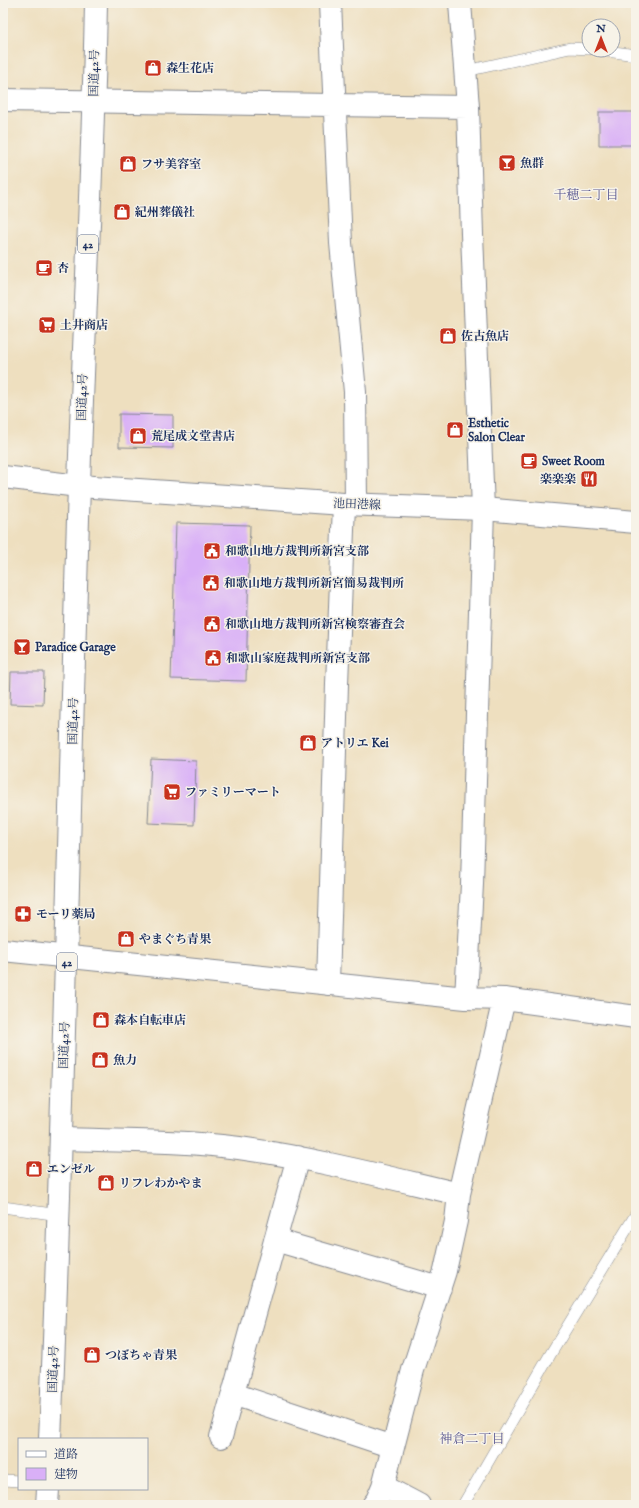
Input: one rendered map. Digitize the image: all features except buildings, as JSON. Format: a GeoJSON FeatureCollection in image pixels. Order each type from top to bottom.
{"type":"FeatureCollection","features":[{"type":"Feature","properties":{"kind":"main road","name":"国道42号"},"geometry":{"type":"LineString","coordinates":[[50,1438],[60,1215],[79,486],[94,101],[96,3]]}},
{"type":"Feature","properties":{"kind":"main road"},"geometry":{"type":"LineString","coordinates":[[328,984],[337,684],[350,504],[355,392],[341,243],[336,105],[330,3]]}},
{"type":"Feature","properties":{"kind":"main road"},"geometry":{"type":"LineString","coordinates":[[460,3],[468,107],[483,509],[472,884],[466,998]]}},
{"type":"Feature","properties":{"kind":"main road"},"geometry":{"type":"LineString","coordinates":[[3,100],[468,107]]}},
{"type":"Feature","properties":{"kind":"main road","name":"池田港線"},"geometry":{"type":"LineString","coordinates":[[3,477],[79,486],[350,504],[483,509],[636,522]]}},
{"type":"Feature","properties":{"kind":"main road"},"geometry":{"type":"LineString","coordinates":[[3,950],[67,958],[466,998],[504,999],[636,1017]]}},
{"type":"Feature","properties":{"kind":"main road"},"geometry":{"type":"LineString","coordinates":[[373,1505],[377,1500],[383,1486],[413,1370],[445,1271],[456,1220],[459,1194],[504,999]]}},
{"type":"Feature","properties":{"kind":"main road"},"geometry":{"type":"LineString","coordinates":[[61,1139],[195,1143],[239,1148],[298,1157],[459,1194]]}},
{"type":"Feature","properties":{"kind":"main road"},"geometry":{"type":"LineString","coordinates":[[221,1437],[298,1157]]}},
{"type":"Feature","properties":{"kind":"main road"},"geometry":{"type":"LineString","coordinates":[[275,1240],[440,1288]]}},
{"type":"Feature","properties":{"kind":"main road"},"geometry":{"type":"LineString","coordinates":[[233,1394],[393,1447]]}},
{"type":"Feature","properties":{"kind":"main road"},"geometry":{"type":"LineString","coordinates":[[383,1486],[419,1505]]}},
{"type":"Feature","properties":{"kind":"main road"},"geometry":{"type":"LineString","coordinates":[[47,1505],[48,1490]]}},
{"type":"Feature","properties":{"kind":"lane"},"geometry":{"type":"LineString","coordinates":[[466,71],[570,48],[581,49]]}},
{"type":"Feature","properties":{"kind":"lane"},"geometry":{"type":"LineString","coordinates":[[621,53],[636,55]]}},
{"type":"Feature","properties":{"kind":"lane"},"geometry":{"type":"LineString","coordinates":[[3,1208],[60,1215]]}},
{"type":"Feature","properties":{"kind":"lane"},"geometry":{"type":"LineString","coordinates":[[463,1505],[554,1348],[636,1214]]}},
{"type":"Feature","properties":{"kind":"lane"},"geometry":{"type":"LineString","coordinates":[[3,1480],[18,1481]]}},
{"type":"Feature","properties":{"kind":"place","name":"森生花店"},"geometry":{"type":"Point","coordinates":[153,68]}},
{"type":"Feature","properties":{"kind":"place","name":"魚群"},"geometry":{"type":"Point","coordinates":[507,163]}},
{"type":"Feature","properties":{"kind":"place","name":"フサ美容室"},"geometry":{"type":"Point","coordinates":[128,164]}},
{"type":"Feature","properties":{"kind":"place","name":"紀州葬儀社"},"geometry":{"type":"Point","coordinates":[122,212]}},
{"type":"Feature","properties":{"kind":"place","name":"杏"},"geometry":{"type":"Point","coordinates":[44,268]}},
{"type":"Feature","properties":{"kind":"place","name":"土井商店"},"geometry":{"type":"Point","coordinates":[47,325]}},
{"type":"Feature","properties":{"kind":"place","name":"佐古魚店"},"geometry":{"type":"Point","coordinates":[448,336]}},
{"type":"Feature","properties":{"kind":"place","name":"Esthetic Salon Clear"},"geometry":{"type":"Point","coordinates":[455,430]}},
{"type":"Feature","properties":{"kind":"place","name":"荒尾成文堂書店"},"geometry":{"type":"Point","coordinates":[138,436]}},
{"type":"Feature","properties":{"kind":"place","name":"Sweet Room"},"geometry":{"type":"Point","coordinates":[529,461]}},
{"type":"Feature","properties":{"kind":"place","name":"楽楽楽"},"geometry":{"type":"Point","coordinates":[589,479]}},
{"type":"Feature","properties":{"kind":"place","name":"和歌山地方裁判所新宮支部"},"geometry":{"type":"Point","coordinates":[212,551]}},
{"type":"Feature","properties":{"kind":"place","name":"和歌山地方裁判所新宮簡易裁判所"},"geometry":{"type":"Point","coordinates":[211,583]}},
{"type":"Feature","properties":{"kind":"place","name":"和歌山地方裁判所新宮検察審査会"},"geometry":{"type":"Point","coordinates":[212,624]}},
{"type":"Feature","properties":{"kind":"place","name":"Paradice Garage"},"geometry":{"type":"Point","coordinates":[22,647]}},
{"type":"Feature","properties":{"kind":"place","name":"和歌山家庭裁判所新宮支部"},"geometry":{"type":"Point","coordinates":[213,658]}},
{"type":"Feature","properties":{"kind":"place","name":"アトリエ Kei"},"geometry":{"type":"Point","coordinates":[308,743]}},
{"type":"Feature","properties":{"kind":"place","name":"ファミリーマート"},"geometry":{"type":"Point","coordinates":[172,792]}},
{"type":"Feature","properties":{"kind":"place","name":"モーリ薬局"},"geometry":{"type":"Point","coordinates":[23,914]}},
{"type":"Feature","properties":{"kind":"place","name":"やまぐち青果"},"geometry":{"type":"Point","coordinates":[126,939]}},
{"type":"Feature","properties":{"kind":"place","name":"森本自転車店"},"geometry":{"type":"Point","coordinates":[101,1020]}},
{"type":"Feature","properties":{"kind":"place","name":"魚力"},"geometry":{"type":"Point","coordinates":[100,1060]}},
{"type":"Feature","properties":{"kind":"place","name":"エンゼル"},"geometry":{"type":"Point","coordinates":[34,1169]}},
{"type":"Feature","properties":{"kind":"place","name":"リフレわかやま"},"geometry":{"type":"Point","coordinates":[106,1183]}},
{"type":"Feature","properties":{"kind":"place","name":"つぼちゃ青果"},"geometry":{"type":"Point","coordinates":[92,1355]}},
{"type":"Feature","properties":{"kind":"district","name":"千穂二丁目"},"geometry":{"type":"Point","coordinates":[586,194]}},
{"type":"Feature","properties":{"kind":"district","name":"神倉二丁目"},"geometry":{"type":"Point","coordinates":[472,1438]}}]}
